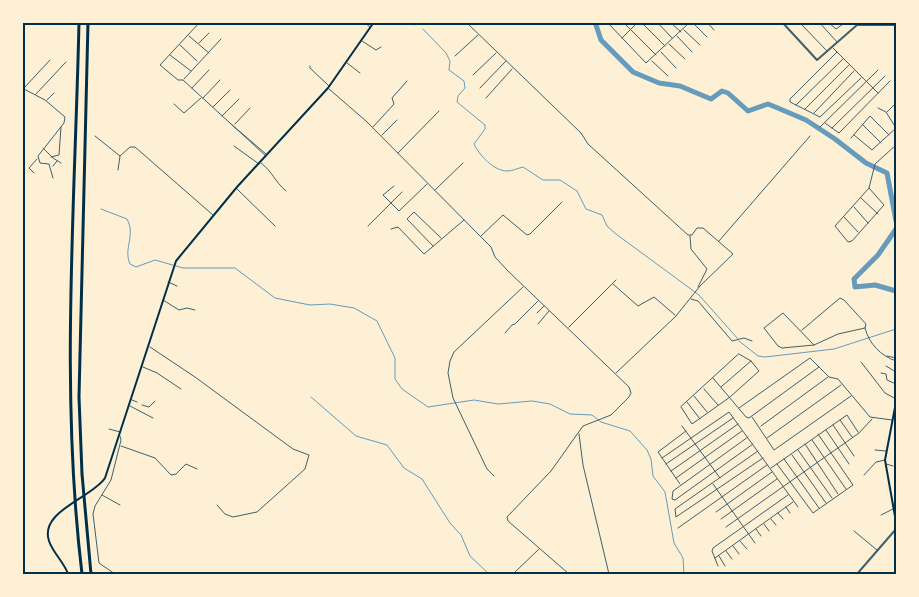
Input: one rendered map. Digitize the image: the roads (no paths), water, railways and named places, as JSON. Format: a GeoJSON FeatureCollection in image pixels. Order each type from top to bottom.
{"type":"FeatureCollection","features":[{"type":"Feature","properties":{"kind":"highway"},"geometry":{"type":"LineString","coordinates":[[79,22],[70,398],[72,479],[82,574]]}},
{"type":"Feature","properties":{"kind":"highway"},"geometry":{"type":"LineString","coordinates":[[88,22],[79,397],[82,474],[91,574]]}},
{"type":"Feature","properties":{"kind":"main road"},"geometry":{"type":"LineString","coordinates":[[68,574],[48,536],[52,520],[105,478],[143,367],[172,268],[236,188],[329,87],[374,22]]}},
{"type":"Feature","properties":{"kind":"main road"},"geometry":{"type":"LineString","coordinates":[[896,401],[884,460],[896,522]]}},
{"type":"Feature","properties":{"kind":"street"},"geometry":{"type":"LineString","coordinates":[[200,22],[160,65],[178,80],[184,80],[267,156]]}},
{"type":"Feature","properties":{"kind":"street"},"geometry":{"type":"LineString","coordinates":[[364,22],[371,27]]}},
{"type":"Feature","properties":{"kind":"street"},"geometry":{"type":"LineString","coordinates":[[411,22],[414,25]]}},
{"type":"Feature","properties":{"kind":"street"},"geometry":{"type":"LineString","coordinates":[[466,22],[581,133],[588,144],[690,236],[691,249],[706,266],[707,271],[693,294]]}},
{"type":"Feature","properties":{"kind":"street"},"geometry":{"type":"LineString","coordinates":[[607,22],[646,63],[651,61],[690,23],[707,37]]}},
{"type":"Feature","properties":{"kind":"street"},"geometry":{"type":"LineString","coordinates":[[623,22],[656,56]]}},
{"type":"Feature","properties":{"kind":"street"},"geometry":{"type":"LineString","coordinates":[[622,38],[639,22],[666,47]]}},
{"type":"Feature","properties":{"kind":"street"},"geometry":{"type":"LineString","coordinates":[[657,22],[674,39]]}},
{"type":"Feature","properties":{"kind":"street"},"geometry":{"type":"LineString","coordinates":[[670,22],[680,32]]}},
{"type":"Feature","properties":{"kind":"street"},"geometry":{"type":"LineString","coordinates":[[707,22],[714,30]]}},
{"type":"Feature","properties":{"kind":"street"},"geometry":{"type":"LineString","coordinates":[[782,22],[816,60],[858,25],[865,23],[896,25]]}},
{"type":"Feature","properties":{"kind":"street"},"geometry":{"type":"LineString","coordinates":[[819,22],[837,42]]}},
{"type":"Feature","properties":{"kind":"street"},"geometry":{"type":"LineString","coordinates":[[829,23],[836,29],[846,22]]}},
{"type":"Feature","properties":{"kind":"street"},"geometry":{"type":"LineString","coordinates":[[802,24],[827,52]]}},
{"type":"Feature","properties":{"kind":"street"},"geometry":{"type":"LineString","coordinates":[[684,29],[700,45]]}},
{"type":"Feature","properties":{"kind":"street"},"geometry":{"type":"LineString","coordinates":[[198,44],[209,32]]}},
{"type":"Feature","properties":{"kind":"street"},"geometry":{"type":"LineString","coordinates":[[455,56],[479,34]]}},
{"type":"Feature","properties":{"kind":"street"},"geometry":{"type":"LineString","coordinates":[[188,35],[209,53]]}},
{"type":"Feature","properties":{"kind":"street"},"geometry":{"type":"LineString","coordinates":[[677,36],[692,52]]}},
{"type":"Feature","properties":{"kind":"street"},"geometry":{"type":"LineString","coordinates":[[184,80],[198,62],[221,39]]}},
{"type":"Feature","properties":{"kind":"street"},"geometry":{"type":"LineString","coordinates":[[362,41],[376,50],[381,47]]}},
{"type":"Feature","properties":{"kind":"street"},"geometry":{"type":"LineString","coordinates":[[669,43],[685,59]]}},
{"type":"Feature","properties":{"kind":"street"},"geometry":{"type":"LineString","coordinates":[[179,45],[198,62]]}},
{"type":"Feature","properties":{"kind":"street"},"geometry":{"type":"LineString","coordinates":[[832,47],[878,93]]}},
{"type":"Feature","properties":{"kind":"street"},"geometry":{"type":"LineString","coordinates":[[474,75],[497,52]]}},
{"type":"Feature","properties":{"kind":"street"},"geometry":{"type":"LineString","coordinates":[[660,52],[676,68]]}},
{"type":"Feature","properties":{"kind":"street"},"geometry":{"type":"LineString","coordinates":[[837,52],[790,99],[790,102],[795,106],[820,116],[861,78]]}},
{"type":"Feature","properties":{"kind":"street"},"geometry":{"type":"LineString","coordinates":[[170,54],[191,71]]}},
{"type":"Feature","properties":{"kind":"street"},"geometry":{"type":"LineString","coordinates":[[795,106],[843,58]]}},
{"type":"Feature","properties":{"kind":"street"},"geometry":{"type":"LineString","coordinates":[[34,173],[29,168],[62,126],[65,117],[46,101],[23,88],[50,60]]}},
{"type":"Feature","properties":{"kind":"street"},"geometry":{"type":"LineString","coordinates":[[480,88],[506,61]]}},
{"type":"Feature","properties":{"kind":"street"},"geometry":{"type":"LineString","coordinates":[[651,61],[668,76]]}},
{"type":"Feature","properties":{"kind":"street"},"geometry":{"type":"LineString","coordinates":[[36,95],[66,62]]}},
{"type":"Feature","properties":{"kind":"street"},"geometry":{"type":"LineString","coordinates":[[347,63],[360,73]]}},
{"type":"Feature","properties":{"kind":"street"},"geometry":{"type":"LineString","coordinates":[[804,110],[849,65]]}},
{"type":"Feature","properties":{"kind":"street"},"geometry":{"type":"LineString","coordinates":[[310,66],[481,236],[491,247],[495,257],[629,387],[631,393],[611,415],[583,426],[551,471],[507,517],[508,521],[568,574]]}},
{"type":"Feature","properties":{"kind":"street"},"geometry":{"type":"LineString","coordinates":[[486,98],[513,68]]}},
{"type":"Feature","properties":{"kind":"street"},"geometry":{"type":"LineString","coordinates":[[192,88],[208,70]]}},
{"type":"Feature","properties":{"kind":"street"},"geometry":{"type":"LineString","coordinates":[[820,127],[878,70]]}},
{"type":"Feature","properties":{"kind":"street"},"geometry":{"type":"LineString","coordinates":[[814,113],[854,71]]}},
{"type":"Feature","properties":{"kind":"street"},"geometry":{"type":"LineString","coordinates":[[831,128],[884,76]]}},
{"type":"Feature","properties":{"kind":"street"},"geometry":{"type":"LineString","coordinates":[[174,104],[184,113],[220,80]]}},
{"type":"Feature","properties":{"kind":"street"},"geometry":{"type":"LineString","coordinates":[[372,127],[394,104],[392,98],[406,81]]}},
{"type":"Feature","properties":{"kind":"street"},"geometry":{"type":"LineString","coordinates":[[825,123],[840,133],[890,81]]}},
{"type":"Feature","properties":{"kind":"street"},"geometry":{"type":"LineString","coordinates":[[213,108],[230,90]]}},
{"type":"Feature","properties":{"kind":"street"},"geometry":{"type":"LineString","coordinates":[[46,101],[54,93]]}},
{"type":"Feature","properties":{"kind":"street"},"geometry":{"type":"LineString","coordinates":[[222,116],[239,99]]}},
{"type":"Feature","properties":{"kind":"street"},"geometry":{"type":"LineString","coordinates":[[886,112],[896,103]]}},
{"type":"Feature","properties":{"kind":"street"},"geometry":{"type":"LineString","coordinates":[[233,126],[250,108]]}},
{"type":"Feature","properties":{"kind":"street"},"geometry":{"type":"LineString","coordinates":[[854,135],[872,150],[896,128],[886,112],[878,108]]}},
{"type":"Feature","properties":{"kind":"street"},"geometry":{"type":"LineString","coordinates":[[397,153],[439,111]]}},
{"type":"Feature","properties":{"kind":"street"},"geometry":{"type":"LineString","coordinates":[[851,138],[871,116],[889,135]]}},
{"type":"Feature","properties":{"kind":"street"},"geometry":{"type":"LineString","coordinates":[[380,136],[397,120]]}},
{"type":"Feature","properties":{"kind":"street"},"geometry":{"type":"LineString","coordinates":[[862,124],[881,142]]}},
{"type":"Feature","properties":{"kind":"street"},"geometry":{"type":"LineString","coordinates":[[52,157],[59,155],[62,126]]}},
{"type":"Feature","properties":{"kind":"street"},"geometry":{"type":"LineString","coordinates":[[95,136],[120,156]]}},
{"type":"Feature","properties":{"kind":"street"},"geometry":{"type":"LineString","coordinates":[[718,241],[810,136]]}},
{"type":"Feature","properties":{"kind":"street"},"geometry":{"type":"LineString","coordinates":[[869,188],[884,203],[878,214],[860,233],[848,242],[836,230],[835,226],[869,188],[875,164],[896,145]]}},
{"type":"Feature","properties":{"kind":"street"},"geometry":{"type":"LineString","coordinates":[[234,146],[271,171],[275,182],[286,190]]}},
{"type":"Feature","properties":{"kind":"street"},"geometry":{"type":"LineString","coordinates":[[118,170],[120,156],[130,147],[135,147],[213,215]]}},
{"type":"Feature","properties":{"kind":"street"},"geometry":{"type":"LineString","coordinates":[[43,148],[61,163]]}},
{"type":"Feature","properties":{"kind":"street"},"geometry":{"type":"LineString","coordinates":[[38,158],[40,163],[49,164],[53,178]]}},
{"type":"Feature","properties":{"kind":"street"},"geometry":{"type":"LineString","coordinates":[[53,166],[57,161]]}},
{"type":"Feature","properties":{"kind":"street"},"geometry":{"type":"LineString","coordinates":[[435,191],[463,163]]}},
{"type":"Feature","properties":{"kind":"street"},"geometry":{"type":"LineString","coordinates":[[394,186],[383,195],[400,211],[428,183]]}},
{"type":"Feature","properties":{"kind":"street"},"geometry":{"type":"LineString","coordinates":[[236,188],[275,226]]}},
{"type":"Feature","properties":{"kind":"street"},"geometry":{"type":"LineString","coordinates":[[368,226],[402,192]]}},
{"type":"Feature","properties":{"kind":"street"},"geometry":{"type":"LineString","coordinates":[[861,198],[878,214]]}},
{"type":"Feature","properties":{"kind":"street"},"geometry":{"type":"LineString","coordinates":[[481,236],[504,215],[527,235],[530,234],[562,202]]}},
{"type":"Feature","properties":{"kind":"street"},"geometry":{"type":"LineString","coordinates":[[853,206],[869,223]]}},
{"type":"Feature","properties":{"kind":"street"},"geometry":{"type":"LineString","coordinates":[[433,246],[407,219],[414,212],[442,239]]}},
{"type":"Feature","properties":{"kind":"street"},"geometry":{"type":"LineString","coordinates":[[844,216],[860,233]]}},
{"type":"Feature","properties":{"kind":"street"},"geometry":{"type":"LineString","coordinates":[[391,229],[398,227],[424,254],[464,220]]}},
{"type":"Feature","properties":{"kind":"street"},"geometry":{"type":"LineString","coordinates":[[615,373],[676,316],[696,290],[733,254],[703,228],[697,228],[690,236]]}},
{"type":"Feature","properties":{"kind":"street"},"geometry":{"type":"LineString","coordinates":[[568,328],[616,280]]}},
{"type":"Feature","properties":{"kind":"street"},"geometry":{"type":"LineString","coordinates":[[168,282],[176,286]]}},
{"type":"Feature","properties":{"kind":"street"},"geometry":{"type":"LineString","coordinates":[[612,284],[638,306],[654,297],[676,316]]}},
{"type":"Feature","properties":{"kind":"street"},"geometry":{"type":"LineString","coordinates":[[494,476],[487,469],[457,409],[448,373],[454,352],[524,286]]}},
{"type":"Feature","properties":{"kind":"street"},"geometry":{"type":"LineString","coordinates":[[690,298],[698,301],[732,341],[744,338],[752,341]]}},
{"type":"Feature","properties":{"kind":"street"},"geometry":{"type":"LineString","coordinates":[[802,330],[837,300],[842,298],[866,324],[867,339],[886,356],[896,361]]}},
{"type":"Feature","properties":{"kind":"street"},"geometry":{"type":"LineString","coordinates":[[163,300],[179,310],[187,308],[195,310]]}},
{"type":"Feature","properties":{"kind":"street"},"geometry":{"type":"LineString","coordinates":[[505,333],[512,324],[515,324],[539,300]]}},
{"type":"Feature","properties":{"kind":"street"},"geometry":{"type":"LineString","coordinates":[[537,313],[544,306]]}},
{"type":"Feature","properties":{"kind":"street"},"geometry":{"type":"LineString","coordinates":[[538,324],[550,310]]}},
{"type":"Feature","properties":{"kind":"street"},"geometry":{"type":"LineString","coordinates":[[814,344],[783,313],[764,328],[780,348],[823,343],[838,334],[865,328]]}},
{"type":"Feature","properties":{"kind":"street"},"geometry":{"type":"LineString","coordinates":[[149,346],[195,376],[293,449],[309,456],[305,469],[257,512],[233,517],[225,514],[216,505]]}},
{"type":"Feature","properties":{"kind":"street"},"geometry":{"type":"LineString","coordinates":[[739,354],[751,361],[759,370],[730,397],[692,424],[680,410],[686,402],[739,354]]}},
{"type":"Feature","properties":{"kind":"street"},"geometry":{"type":"LineString","coordinates":[[886,356],[896,358]]}},
{"type":"Feature","properties":{"kind":"street"},"geometry":{"type":"LineString","coordinates":[[739,408],[808,358],[812,358],[829,376],[838,379],[873,418],[893,420]]}},
{"type":"Feature","properties":{"kind":"street"},"geometry":{"type":"LineString","coordinates":[[721,387],[751,361]]}},
{"type":"Feature","properties":{"kind":"street"},"geometry":{"type":"LineString","coordinates":[[861,362],[885,392],[896,401]]}},
{"type":"Feature","properties":{"kind":"street"},"geometry":{"type":"LineString","coordinates":[[886,366],[896,372]]}},
{"type":"Feature","properties":{"kind":"street"},"geometry":{"type":"LineString","coordinates":[[143,367],[157,373],[181,389]]}},
{"type":"Feature","properties":{"kind":"street"},"geometry":{"type":"LineString","coordinates":[[713,378],[746,417],[752,417],[820,367]]}},
{"type":"Feature","properties":{"kind":"street"},"geometry":{"type":"LineString","coordinates":[[881,373],[886,374],[887,380],[896,384]]}},
{"type":"Feature","properties":{"kind":"street"},"geometry":{"type":"LineString","coordinates":[[759,427],[829,376]]}},
{"type":"Feature","properties":{"kind":"street"},"geometry":{"type":"LineString","coordinates":[[767,438],[842,384]]}},
{"type":"Feature","properties":{"kind":"street"},"geometry":{"type":"LineString","coordinates":[[703,388],[718,405]]}},
{"type":"Feature","properties":{"kind":"street"},"geometry":{"type":"LineString","coordinates":[[752,417],[773,449],[776,449],[852,395]]}},
{"type":"Feature","properties":{"kind":"street"},"geometry":{"type":"LineString","coordinates":[[693,396],[708,414]]}},
{"type":"Feature","properties":{"kind":"street"},"geometry":{"type":"LineString","coordinates":[[132,400],[137,402]]}},
{"type":"Feature","properties":{"kind":"street"},"geometry":{"type":"LineString","coordinates":[[142,405],[149,407],[155,401]]}},
{"type":"Feature","properties":{"kind":"street"},"geometry":{"type":"LineString","coordinates":[[686,402],[700,420]]}},
{"type":"Feature","properties":{"kind":"street"},"geometry":{"type":"LineString","coordinates":[[130,406],[153,418]]}},
{"type":"Feature","properties":{"kind":"street"},"geometry":{"type":"LineString","coordinates":[[662,458],[728,412],[798,507]]}},
{"type":"Feature","properties":{"kind":"street"},"geometry":{"type":"LineString","coordinates":[[770,469],[851,412]]}},
{"type":"Feature","properties":{"kind":"street"},"geometry":{"type":"LineString","coordinates":[[847,415],[859,433]]}},
{"type":"Feature","properties":{"kind":"street"},"geometry":{"type":"LineString","coordinates":[[666,464],[733,418]]}},
{"type":"Feature","properties":{"kind":"street"},"geometry":{"type":"LineString","coordinates":[[726,527],[859,433],[873,418]]}},
{"type":"Feature","properties":{"kind":"street"},"geometry":{"type":"LineString","coordinates":[[839,420],[852,438]]}},
{"type":"Feature","properties":{"kind":"street"},"geometry":{"type":"LineString","coordinates":[[671,471],[738,424]]}},
{"type":"Feature","properties":{"kind":"street"},"geometry":{"type":"LineString","coordinates":[[832,424],[854,456]]}},
{"type":"Feature","properties":{"kind":"street"},"geometry":{"type":"LineString","coordinates":[[682,426],[720,478]]}},
{"type":"Feature","properties":{"kind":"street"},"geometry":{"type":"LineString","coordinates":[[109,429],[121,432]]}},
{"type":"Feature","properties":{"kind":"street"},"geometry":{"type":"LineString","coordinates":[[825,429],[849,464]]}},
{"type":"Feature","properties":{"kind":"street"},"geometry":{"type":"LineString","coordinates":[[676,478],[743,430]]}},
{"type":"Feature","properties":{"kind":"street"},"geometry":{"type":"LineString","coordinates":[[680,484],[659,451],[686,431]]}},
{"type":"Feature","properties":{"kind":"street"},"geometry":{"type":"LineString","coordinates":[[579,432],[583,465],[608,574]]}},
{"type":"Feature","properties":{"kind":"street"},"geometry":{"type":"LineString","coordinates":[[777,464],[812,513],[833,499],[853,484],[818,434]]}},
{"type":"Feature","properties":{"kind":"street"},"geometry":{"type":"LineString","coordinates":[[115,574],[100,563],[93,514],[101,495],[111,480],[120,446],[120,436]]}},
{"type":"Feature","properties":{"kind":"street"},"geometry":{"type":"LineString","coordinates":[[748,437],[680,484],[672,492],[673,500],[753,444]]}},
{"type":"Feature","properties":{"kind":"street"},"geometry":{"type":"LineString","coordinates":[[812,439],[846,489]]}},
{"type":"Feature","properties":{"kind":"street"},"geometry":{"type":"LineString","coordinates":[[805,444],[839,494]]}},
{"type":"Feature","properties":{"kind":"street"},"geometry":{"type":"LineString","coordinates":[[120,446],[155,458],[171,475],[176,474],[186,464],[197,469]]}},
{"type":"Feature","properties":{"kind":"street"},"geometry":{"type":"LineString","coordinates":[[798,449],[833,499]]}},
{"type":"Feature","properties":{"kind":"street"},"geometry":{"type":"LineString","coordinates":[[875,450],[886,452]]}},
{"type":"Feature","properties":{"kind":"street"},"geometry":{"type":"LineString","coordinates":[[758,451],[676,509],[676,517],[762,458]]}},
{"type":"Feature","properties":{"kind":"street"},"geometry":{"type":"LineString","coordinates":[[791,454],[826,503]]}},
{"type":"Feature","properties":{"kind":"street"},"geometry":{"type":"LineString","coordinates":[[784,459],[820,508]]}},
{"type":"Feature","properties":{"kind":"street"},"geometry":{"type":"LineString","coordinates":[[864,475],[876,462],[884,460]]}},
{"type":"Feature","properties":{"kind":"street"},"geometry":{"type":"LineString","coordinates":[[885,464],[892,466]]}},
{"type":"Feature","properties":{"kind":"street"},"geometry":{"type":"LineString","coordinates":[[678,528],[767,465]]}},
{"type":"Feature","properties":{"kind":"street"},"geometry":{"type":"LineString","coordinates":[[716,512],[773,472]]}},
{"type":"Feature","properties":{"kind":"street"},"geometry":{"type":"LineString","coordinates":[[721,519],[777,479]]}},
{"type":"Feature","properties":{"kind":"street"},"geometry":{"type":"LineString","coordinates":[[712,484],[755,542]]}},
{"type":"Feature","properties":{"kind":"street"},"geometry":{"type":"LineString","coordinates":[[101,495],[120,505]]}},
{"type":"Feature","properties":{"kind":"street"},"geometry":{"type":"LineString","coordinates":[[718,566],[712,552],[713,548],[788,495]]}},
{"type":"Feature","properties":{"kind":"street"},"geometry":{"type":"LineString","coordinates":[[714,558],[793,502]]}},
{"type":"Feature","properties":{"kind":"street"},"geometry":{"type":"LineString","coordinates":[[786,507],[790,514]]}},
{"type":"Feature","properties":{"kind":"street"},"geometry":{"type":"LineString","coordinates":[[881,515],[893,509]]}},
{"type":"Feature","properties":{"kind":"street"},"geometry":{"type":"LineString","coordinates":[[778,513],[783,519]]}},
{"type":"Feature","properties":{"kind":"street"},"geometry":{"type":"LineString","coordinates":[[771,518],[776,525]]}},
{"type":"Feature","properties":{"kind":"street"},"geometry":{"type":"LineString","coordinates":[[763,523],[769,530]]}},
{"type":"Feature","properties":{"kind":"street"},"geometry":{"type":"LineString","coordinates":[[756,529],[761,536]]}},
{"type":"Feature","properties":{"kind":"street"},"geometry":{"type":"LineString","coordinates":[[857,574],[896,530]]}},
{"type":"Feature","properties":{"kind":"street"},"geometry":{"type":"LineString","coordinates":[[854,531],[877,550]]}},
{"type":"Feature","properties":{"kind":"street"},"geometry":{"type":"LineString","coordinates":[[740,540],[747,549]]}},
{"type":"Feature","properties":{"kind":"street"},"geometry":{"type":"LineString","coordinates":[[732,545],[740,554]]}},
{"type":"Feature","properties":{"kind":"street"},"geometry":{"type":"LineString","coordinates":[[513,574],[540,549]]}},
{"type":"Feature","properties":{"kind":"street"},"geometry":{"type":"LineString","coordinates":[[725,550],[732,559]]}},
{"type":"Feature","properties":{"kind":"street"},"geometry":{"type":"LineString","coordinates":[[718,555],[725,566]]}},
{"type":"Feature","properties":{"kind":"waterway"},"geometry":{"type":"LineString","coordinates":[[595,22],[601,40],[633,72],[659,83],[680,86],[711,99],[722,91],[728,93],[748,111],[768,104],[806,120],[866,163],[887,173],[896,221]]}},
{"type":"Feature","properties":{"kind":"waterway"},"geometry":{"type":"LineString","coordinates":[[423,29],[446,53],[450,61],[449,70],[464,81],[465,88],[458,96],[457,102],[485,125],[485,129],[474,144],[487,162],[497,168],[509,171],[523,167],[543,180],[560,180],[577,191],[586,209],[602,215],[607,226],[616,234],[699,295],[738,339]]}},
{"type":"Feature","properties":{"kind":"waterway"},"geometry":{"type":"LineString","coordinates":[[101,209],[127,219],[130,231],[128,258],[130,264],[136,267],[155,260],[183,268],[235,268],[275,298],[310,305],[330,304],[354,308],[377,321],[395,358],[395,379],[402,389],[428,407],[474,400],[498,404],[532,401],[550,404],[570,414],[592,415],[601,422],[630,431],[647,450],[651,459],[653,476],[665,492],[674,543],[683,558],[684,574]]}},
{"type":"Feature","properties":{"kind":"waterway"},"geometry":{"type":"LineString","coordinates":[[896,229],[878,255],[854,279],[855,287],[875,285],[896,291]]}},
{"type":"Feature","properties":{"kind":"waterway"},"geometry":{"type":"LineString","coordinates":[[739,341],[758,356],[765,357],[834,349],[896,329]]}},
{"type":"Feature","properties":{"kind":"waterway"},"geometry":{"type":"LineString","coordinates":[[311,397],[356,436],[387,445],[404,468],[422,479],[450,523],[461,535],[470,556],[489,574]]}}]}
